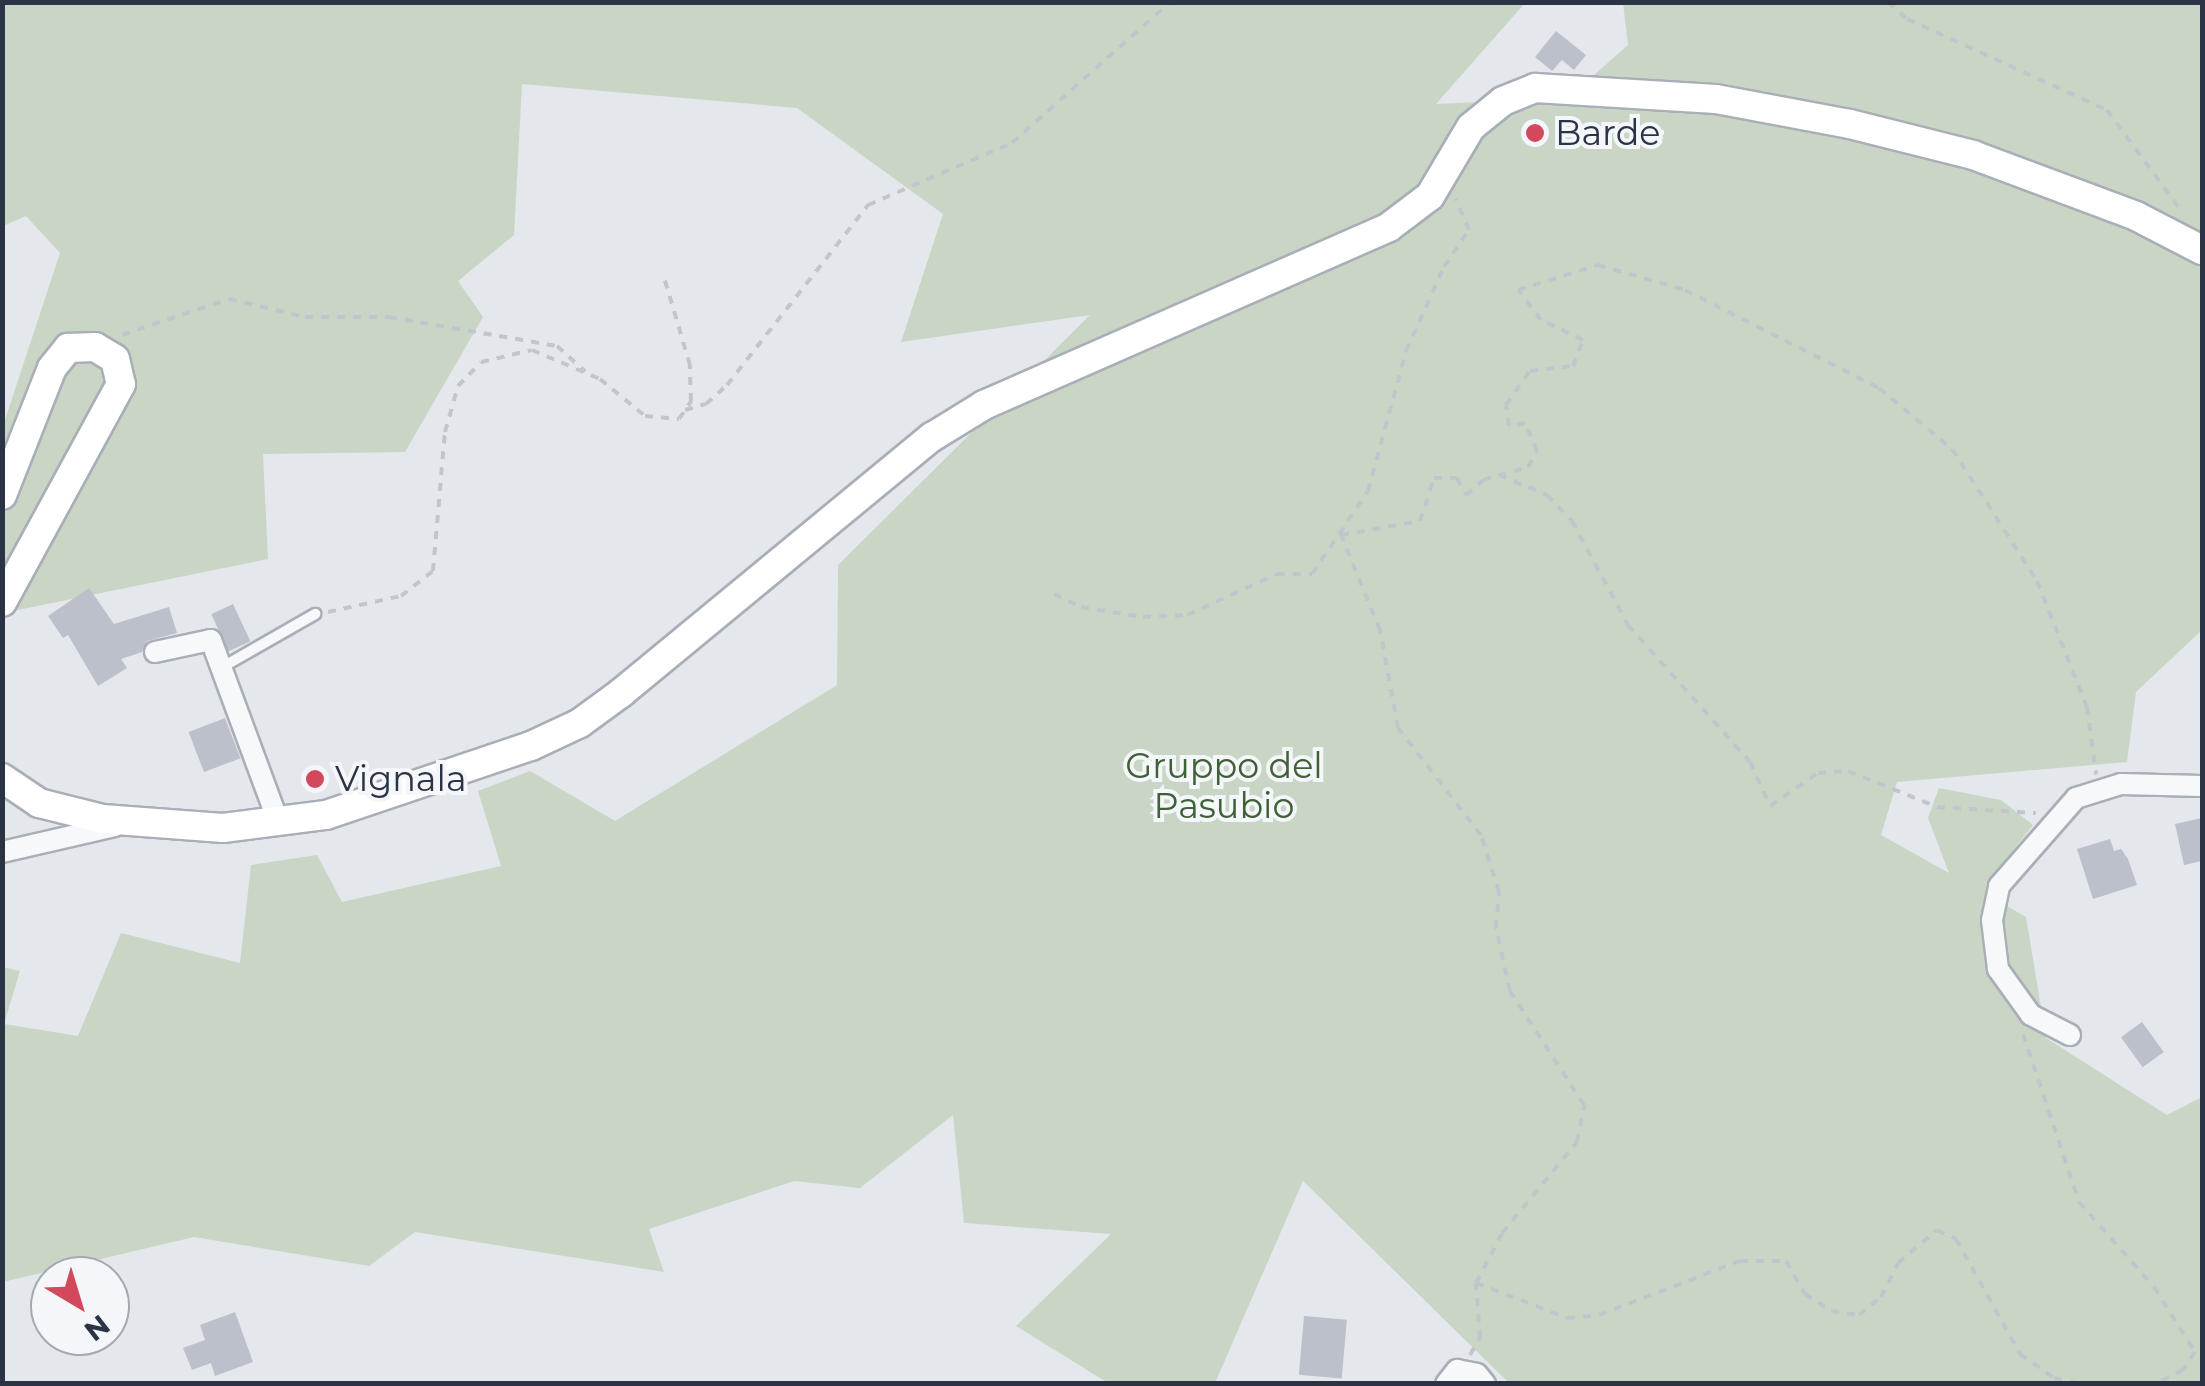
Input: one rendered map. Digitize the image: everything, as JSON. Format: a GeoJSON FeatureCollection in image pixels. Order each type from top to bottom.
{"type":"FeatureCollection","features":[{"type":"Feature","properties":{"kind":"street"},"geometry":{"type":"LineString","coordinates":[[2,778],[39,804],[132,823],[280,824],[345,808],[580,723],[932,437],[984,404],[1389,227],[1430,196],[1471,127],[1502,100],[1535,88],[1716,99],[1973,156],[2136,216],[2202,250]]}},
{"type":"Feature","properties":{"kind":"street"},"geometry":{"type":"LineString","coordinates":[[2,495],[52,368],[68,348],[95,347],[115,359],[121,384],[2,602]]}},
{"type":"Feature","properties":{"kind":"street"},"geometry":{"type":"LineString","coordinates":[[154,652],[211,640],[226,665],[280,824]]}},
{"type":"Feature","properties":{"kind":"street"},"geometry":{"type":"LineString","coordinates":[[2070,1035],[2030,1014],[2014,993],[1992,945],[1999,886],[2062,812],[2098,788],[2202,786]]}},
{"type":"Feature","properties":{"kind":"street"},"geometry":{"type":"LineString","coordinates":[[2,852],[132,823]]}},
{"type":"Feature","properties":{"kind":"street"},"geometry":{"type":"LineString","coordinates":[[1451,1377],[1477,1374],[1486,1384]]}},
{"type":"Feature","properties":{"kind":"lane"},"geometry":{"type":"LineString","coordinates":[[226,665],[315,614]]}},
{"type":"Feature","properties":{"kind":"path"},"geometry":{"type":"LineString","coordinates":[[684,410],[706,404],[727,385],[868,205],[1012,143],[1170,2]]}},
{"type":"Feature","properties":{"kind":"path"},"geometry":{"type":"LineString","coordinates":[[1888,2],[1907,19],[2106,110],[2190,220]]}},
{"type":"Feature","properties":{"kind":"path"},"geometry":{"type":"LineString","coordinates":[[1054,594],[1081,606],[1142,617],[1187,615],[1276,574],[1312,574],[1368,491],[1406,351],[1444,267],[1469,230],[1445,170]]}},
{"type":"Feature","properties":{"kind":"path"},"geometry":{"type":"LineString","coordinates":[[1341,535],[1420,520],[1434,478],[1457,478],[1466,495],[1499,475],[1528,467],[1537,450],[1524,423],[1510,426],[1506,405],[1530,370],[1572,366],[1583,340],[1541,320],[1518,290],[1598,265],[1685,290],[1776,331],[1879,388],[1908,419],[1952,449],[2038,581],[2087,707],[2098,788]]}},
{"type":"Feature","properties":{"kind":"path"},"geometry":{"type":"LineString","coordinates":[[95,347],[229,298],[305,316],[389,317],[558,346],[646,416],[679,419],[684,410],[690,365],[663,274]]}},
{"type":"Feature","properties":{"kind":"path"},"geometry":{"type":"LineString","coordinates":[[315,614],[400,596],[433,571],[446,432],[458,386],[481,362],[532,350],[585,371]]}},
{"type":"Feature","properties":{"kind":"path"},"geometry":{"type":"LineString","coordinates":[[1499,475],[1546,495],[1572,520],[1628,625],[1750,762],[1770,806],[1818,774],[1848,772],[1937,807],[2062,812]]}},
{"type":"Feature","properties":{"kind":"path"},"geometry":{"type":"LineString","coordinates":[[1341,535],[1380,630],[1398,728],[1481,835],[1498,892],[1496,928],[1510,992],[1584,1105],[1577,1142],[1502,1233],[1476,1283],[1480,1338],[1451,1377]]}},
{"type":"Feature","properties":{"kind":"path"},"geometry":{"type":"LineString","coordinates":[[2014,993],[2078,1202],[2154,1287],[2194,1352],[2183,1370],[2155,1384]]}},
{"type":"Feature","properties":{"kind":"path"},"geometry":{"type":"LineString","coordinates":[[1476,1283],[1568,1318],[1599,1315],[1740,1260],[1786,1261],[1805,1294],[1831,1311],[1859,1315],[1881,1297],[1898,1263],[1937,1230],[1956,1239],[2020,1354],[2054,1378],[2082,1384]]}},
{"type":"Feature","properties":{"kind":"green space","name":"Gruppo del Pasubio"},"geometry":{"type":"Polygon","coordinates":[[[3,3],[1525,3],[1436,104],[1568,98],[1628,45],[1623,3],[2202,3],[2202,630],[2136,692],[2127,762],[1897,782],[1881,835],[1949,873],[1928,818],[1939,788],[2001,800],[2033,825],[1994,875],[1988,895],[2026,917],[2046,1038],[2167,1115],[2202,1097],[2202,1383],[1509,1383],[1303,1181],[1215,1383],[1108,1383],[1016,1326],[1111,1234],[964,1223],[953,1115],[860,1188],[794,1181],[649,1229],[664,1272],[415,1232],[369,1266],[194,1237],[113,1256],[30,1256],[30,1276],[3,1282],[3,967],[20,971],[4,1024],[78,1036],[121,933],[240,963],[251,865],[317,855],[342,902],[501,866],[478,791],[530,771],[615,821],[837,685],[838,565],[1090,315],[901,342],[943,214],[797,108],[522,84],[514,235],[458,281],[483,317],[405,452],[263,454],[268,559],[3,613],[3,426],[60,253],[26,216],[3,226],[3,3]]]}},
{"type":"Feature","properties":{"kind":"building"},"geometry":{"type":"Polygon","coordinates":[[[1556,31],[1586,55],[1574,70],[1562,60],[1552,71],[1535,57],[1556,31]]]}},
{"type":"Feature","properties":{"kind":"building"},"geometry":{"type":"Polygon","coordinates":[[[89,588],[114,624],[169,607],[177,633],[147,641],[142,652],[121,659],[127,668],[98,686],[68,635],[63,638],[48,616],[89,588]]]}},
{"type":"Feature","properties":{"kind":"building"},"geometry":{"type":"Polygon","coordinates":[[[233,604],[250,641],[229,651],[211,614],[233,604]]]}},
{"type":"Feature","properties":{"kind":"building"},"geometry":{"type":"Polygon","coordinates":[[[225,718],[240,758],[204,772],[189,732],[225,718]]]}},
{"type":"Feature","properties":{"kind":"building"},"geometry":{"type":"Polygon","coordinates":[[[2202,818],[2202,861],[2184,865],[2175,824],[2202,818]]]}},
{"type":"Feature","properties":{"kind":"building"},"geometry":{"type":"Polygon","coordinates":[[[2110,839],[2114,851],[2121,849],[2128,859],[2137,885],[2093,899],[2077,849],[2110,839]]]}},
{"type":"Feature","properties":{"kind":"building"},"geometry":{"type":"Polygon","coordinates":[[[2142,1022],[2164,1052],[2143,1067],[2121,1037],[2142,1022]]]}},
{"type":"Feature","properties":{"kind":"building"},"geometry":{"type":"Polygon","coordinates":[[[235,1312],[253,1362],[215,1376],[211,1363],[192,1370],[183,1348],[205,1340],[200,1325],[235,1312]]]}},
{"type":"Feature","properties":{"kind":"building"},"geometry":{"type":"Polygon","coordinates":[[[1304,1316],[1347,1320],[1342,1379],[1299,1375],[1304,1316]]]}},
{"type":"Feature","properties":{"kind":"place","name":"Barde"},"geometry":{"type":"Point","coordinates":[1535,133]}},
{"type":"Feature","properties":{"kind":"place","name":"Vignala"},"geometry":{"type":"Point","coordinates":[315,779]}}]}
